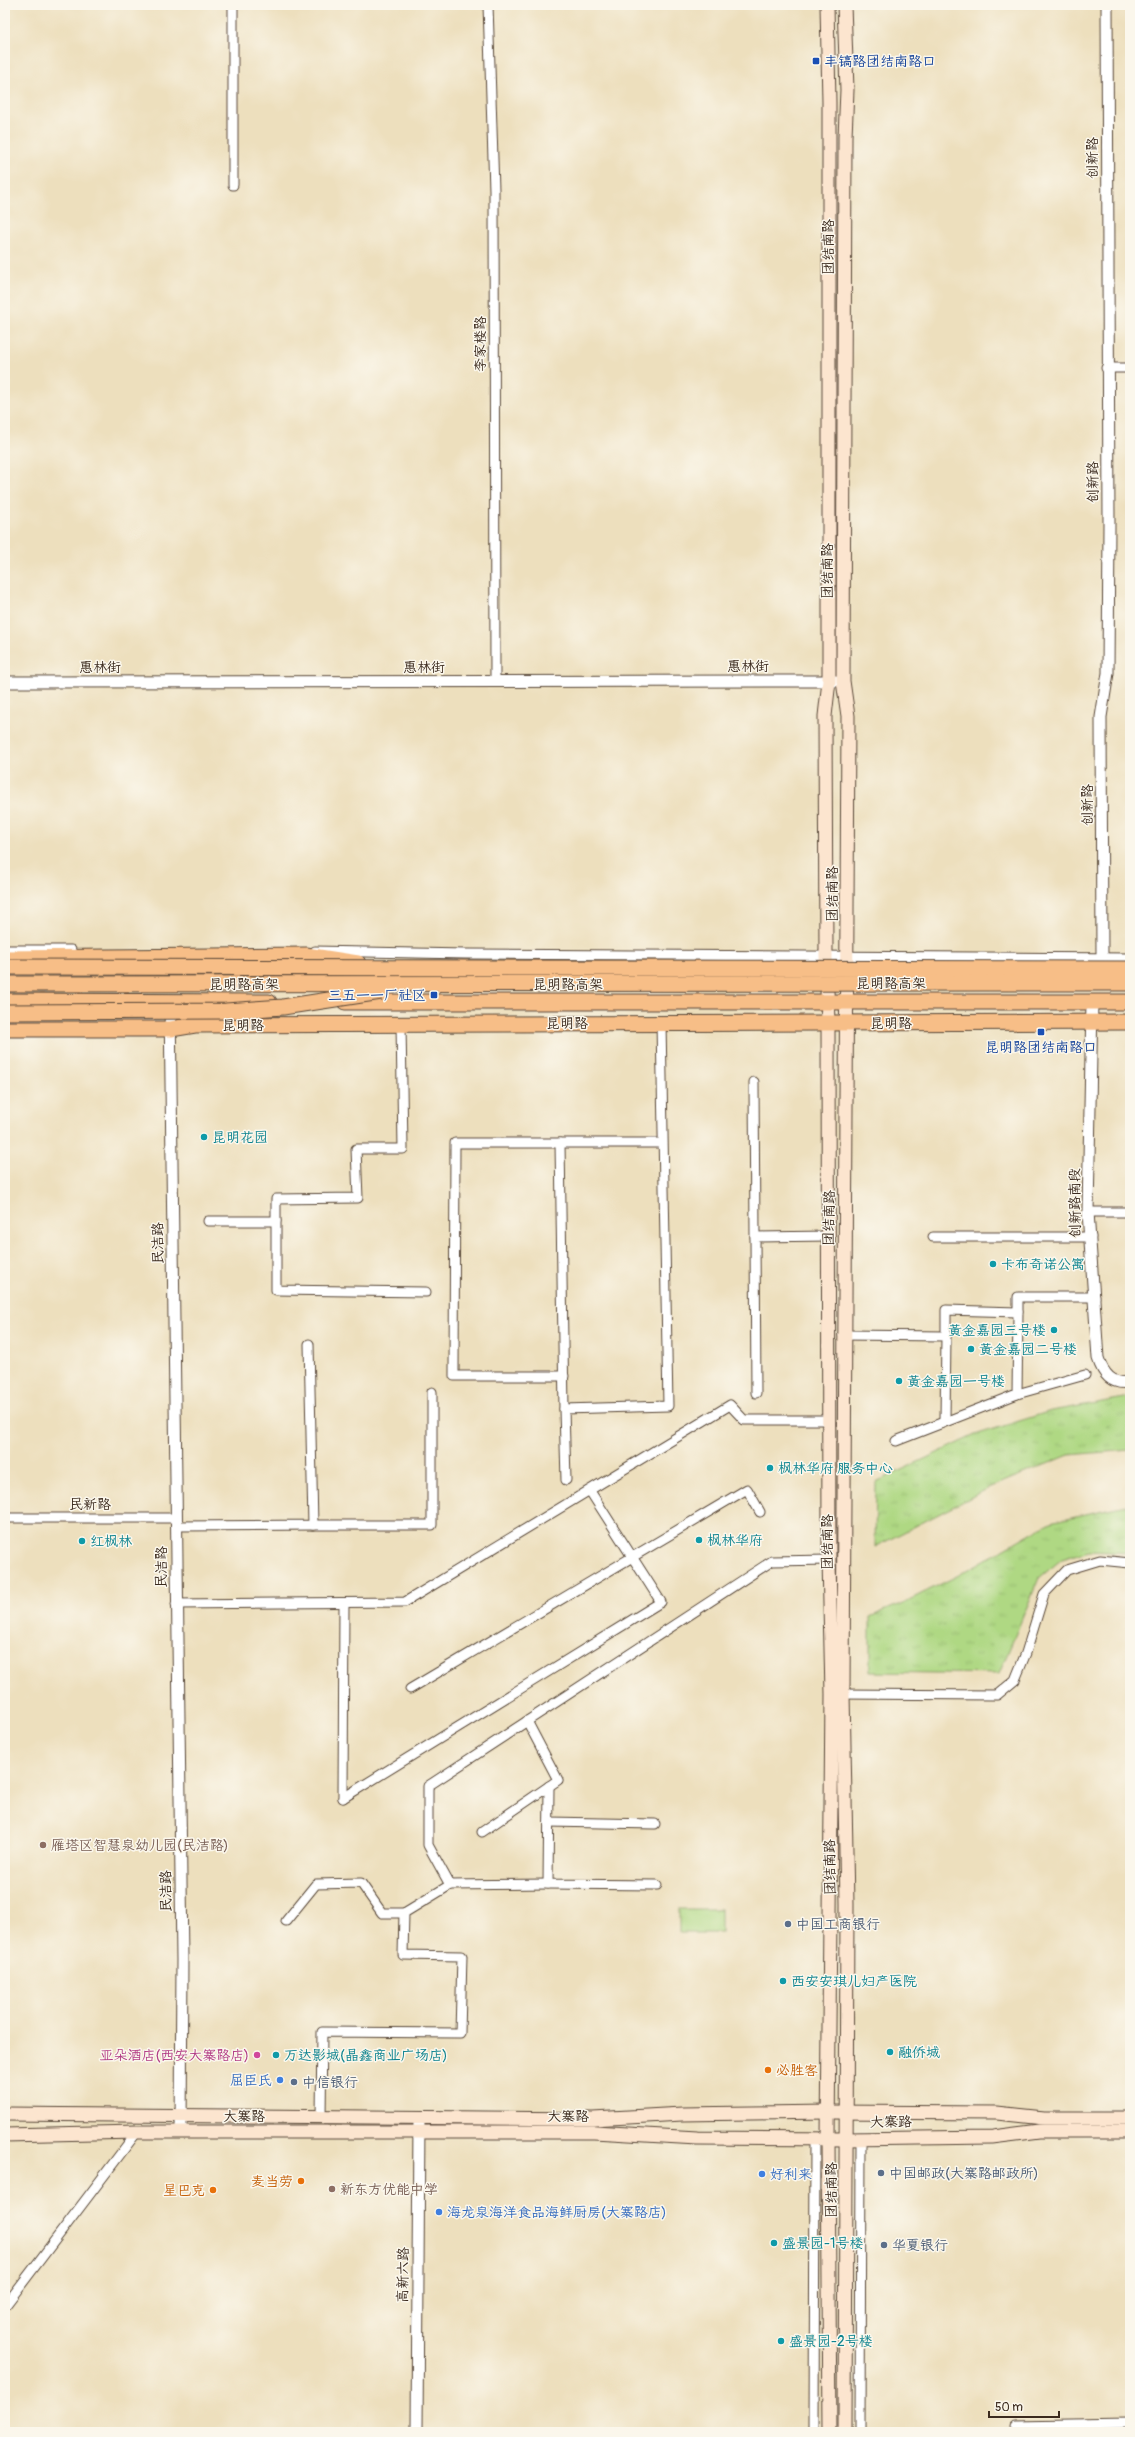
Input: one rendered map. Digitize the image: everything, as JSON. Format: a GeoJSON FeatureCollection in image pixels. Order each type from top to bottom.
{"type":"FeatureCollection","features":[{"type":"Feature","properties":{"kind":"main road"},"geometry":{"type":"LineString","coordinates":[[822,5],[827,27]]}},
{"type":"Feature","properties":{"kind":"main road","name":"团结南路"},"geometry":{"type":"LineString","coordinates":[[827,5],[829,681],[825,716],[830,1420],[829,1560],[837,1694],[847,2112],[845,2432]]}},
{"type":"Feature","properties":{"kind":"main road","name":"团结南路"},"geometry":{"type":"LineString","coordinates":[[830,2432],[828,2138],[837,1694],[848,956],[848,716],[843,681],[845,137],[847,90],[844,5]]}},
{"type":"Feature","properties":{"kind":"main road"},"geometry":{"type":"LineString","coordinates":[[845,28],[848,5]]}},
{"type":"Feature","properties":{"kind":"main road"},"geometry":{"type":"LineString","coordinates":[[5,958],[306,955],[389,967]]}},
{"type":"Feature","properties":{"kind":"main road","name":"昆明路高架"},"geometry":{"type":"LineString","coordinates":[[5,967],[1130,969]]}},
{"type":"Feature","properties":{"kind":"main road","name":"昆明路高架"},"geometry":{"type":"LineString","coordinates":[[5,984],[1127,983]]}},
{"type":"Feature","properties":{"kind":"main road"},"geometry":{"type":"LineString","coordinates":[[5,1012],[251,1010],[428,984]]}},
{"type":"Feature","properties":{"kind":"main road","name":"昆明路"},"geometry":{"type":"LineString","coordinates":[[5,1001],[827,1003],[1130,1002]]}},
{"type":"Feature","properties":{"kind":"main road","name":"昆明路"},"geometry":{"type":"LineString","coordinates":[[5,1029],[171,1029],[195,1025],[1130,1022]]}},
{"type":"Feature","properties":{"kind":"main road","name":"大寨路"},"geometry":{"type":"LineString","coordinates":[[5,2114],[181,2117],[593,2119],[682,2114],[997,2112],[1044,2118],[1130,2118]]}},
{"type":"Feature","properties":{"kind":"main road","name":"大寨路"},"geometry":{"type":"LineString","coordinates":[[5,2135],[137,2132],[594,2132],[697,2138],[860,2139],[992,2137],[1040,2131],[1130,2131]]}},
{"type":"Feature","properties":{"kind":"street"},"geometry":{"type":"LineString","coordinates":[[233,185],[234,5]]}},
{"type":"Feature","properties":{"kind":"street","name":"李家楼路"},"geometry":{"type":"LineString","coordinates":[[488,5],[494,190],[495,682]]}},
{"type":"Feature","properties":{"kind":"street","name":"创新路"},"geometry":{"type":"LineString","coordinates":[[1102,958],[1101,717],[1108,673],[1106,5]]}},
{"type":"Feature","properties":{"kind":"street"},"geometry":{"type":"LineString","coordinates":[[1106,368],[1130,368]]}},
{"type":"Feature","properties":{"kind":"street","name":"惠林街"},"geometry":{"type":"LineString","coordinates":[[5,682],[843,681]]}},
{"type":"Feature","properties":{"kind":"street"},"geometry":{"type":"LineString","coordinates":[[5,950],[1130,958]]}},
{"type":"Feature","properties":{"kind":"street"},"geometry":{"type":"LineString","coordinates":[[1092,1002],[1102,958]]}},
{"type":"Feature","properties":{"kind":"street","name":"民洁路"},"geometry":{"type":"LineString","coordinates":[[170,1002],[181,1927],[180,2132]]}},
{"type":"Feature","properties":{"kind":"street","name":"创新路南段"},"geometry":{"type":"LineString","coordinates":[[1092,1002],[1088,1212],[1098,1358],[1102,1371],[1110,1379],[1122,1383],[1130,1382]]}},
{"type":"Feature","properties":{"kind":"street"},"geometry":{"type":"LineString","coordinates":[[564,1408],[668,1406],[661,1023]]}},
{"type":"Feature","properties":{"kind":"street"},"geometry":{"type":"LineString","coordinates":[[401,1024],[403,1149],[356,1149],[358,1198],[276,1199],[276,1290],[426,1292]]}},
{"type":"Feature","properties":{"kind":"street"},"geometry":{"type":"LineString","coordinates":[[754,1082],[756,1394]]}},
{"type":"Feature","properties":{"kind":"street"},"geometry":{"type":"LineString","coordinates":[[560,1142],[566,1480]]}},
{"type":"Feature","properties":{"kind":"street"},"geometry":{"type":"LineString","coordinates":[[564,1376],[454,1376],[455,1143],[663,1143]]}},
{"type":"Feature","properties":{"kind":"street"},"geometry":{"type":"LineString","coordinates":[[1088,1212],[1130,1212]]}},
{"type":"Feature","properties":{"kind":"street"},"geometry":{"type":"LineString","coordinates":[[208,1221],[276,1221]]}},
{"type":"Feature","properties":{"kind":"street"},"geometry":{"type":"LineString","coordinates":[[755,1236],[829,1236]]}},
{"type":"Feature","properties":{"kind":"street"},"geometry":{"type":"LineString","coordinates":[[933,1237],[1090,1237]]}},
{"type":"Feature","properties":{"kind":"street"},"geometry":{"type":"LineString","coordinates":[[1017,1394],[1018,1298],[1095,1297]]}},
{"type":"Feature","properties":{"kind":"street"},"geometry":{"type":"LineString","coordinates":[[945,1420],[946,1310],[1018,1312]]}},
{"type":"Feature","properties":{"kind":"street"},"geometry":{"type":"LineString","coordinates":[[843,1335],[946,1336]]}},
{"type":"Feature","properties":{"kind":"street"},"geometry":{"type":"LineString","coordinates":[[309,1344],[313,1526]]}},
{"type":"Feature","properties":{"kind":"street"},"geometry":{"type":"LineString","coordinates":[[896,1441],[945,1420],[1017,1394],[1085,1375]]}},
{"type":"Feature","properties":{"kind":"street","name":"民新路"},"geometry":{"type":"LineString","coordinates":[[5,1518],[313,1526],[432,1524],[432,1392]]}},
{"type":"Feature","properties":{"kind":"street"},"geometry":{"type":"LineString","coordinates":[[176,1604],[405,1602],[730,1405],[744,1420],[830,1420]]}},
{"type":"Feature","properties":{"kind":"street"},"geometry":{"type":"LineString","coordinates":[[410,1689],[633,1558],[746,1489],[760,1512]]}},
{"type":"Feature","properties":{"kind":"street"},"geometry":{"type":"LineString","coordinates":[[344,1603],[343,1798],[661,1602],[590,1491]]}},
{"type":"Feature","properties":{"kind":"street"},"geometry":{"type":"LineString","coordinates":[[450,1885],[428,1845],[428,1786],[772,1561],[829,1560]]}},
{"type":"Feature","properties":{"kind":"street"},"geometry":{"type":"LineString","coordinates":[[837,1694],[997,1695],[1015,1680],[1026,1653],[1044,1594],[1067,1570],[1100,1560],[1130,1562]]}},
{"type":"Feature","properties":{"kind":"street"},"geometry":{"type":"LineString","coordinates":[[482,1832],[558,1780],[527,1721]]}},
{"type":"Feature","properties":{"kind":"street"},"geometry":{"type":"LineString","coordinates":[[548,1884],[549,1786]]}},
{"type":"Feature","properties":{"kind":"street"},"geometry":{"type":"LineString","coordinates":[[549,1822],[655,1824]]}},
{"type":"Feature","properties":{"kind":"street"},"geometry":{"type":"LineString","coordinates":[[286,1921],[316,1884],[361,1882],[382,1913],[404,1913],[450,1885],[657,1885]]}},
{"type":"Feature","properties":{"kind":"street"},"geometry":{"type":"LineString","coordinates":[[321,2118],[322,2032],[460,2033],[462,1956],[403,1955],[404,1913]]}},
{"type":"Feature","properties":{"kind":"street","name":"高新六路"},"geometry":{"type":"LineString","coordinates":[[417,2432],[419,2118]]}},
{"type":"Feature","properties":{"kind":"street"},"geometry":{"type":"LineString","coordinates":[[5,2306],[137,2132]]}},
{"type":"Feature","properties":{"kind":"street"},"geometry":{"type":"LineString","coordinates":[[814,2432],[815,2138]]}},
{"type":"Feature","properties":{"kind":"street"},"geometry":{"type":"LineString","coordinates":[[860,2139],[860,2432]]}},
{"type":"Feature","properties":{"kind":"street"},"geometry":{"type":"LineString","coordinates":[[1015,2425],[1130,2423]]}},
{"type":"Feature","properties":{"kind":"green space"},"geometry":{"type":"Polygon","coordinates":[[[1130,1397],[1130,1450],[1069,1455],[991,1487],[875,1547],[876,1482],[975,1435],[1051,1411],[1130,1397]]]}},
{"type":"Feature","properties":{"kind":"green space"},"geometry":{"type":"Polygon","coordinates":[[[1130,1504],[1130,1553],[1089,1551],[1062,1559],[1039,1578],[999,1674],[870,1672],[870,1617],[905,1602],[957,1576],[1050,1522],[1130,1504]]]}},
{"type":"Feature","properties":{"kind":"green space"},"geometry":{"type":"Polygon","coordinates":[[[680,1909],[721,1909],[721,1933],[680,1933],[680,1909]]]}},
{"type":"Feature","properties":{"kind":"place","name":"丰镐路团结南路口"},"geometry":{"type":"Point","coordinates":[816,61]}},
{"type":"Feature","properties":{"kind":"place","name":"三五一一厂社区"},"geometry":{"type":"Point","coordinates":[434,995]}},
{"type":"Feature","properties":{"kind":"place","name":"昆明路团结南路口"},"geometry":{"type":"Point","coordinates":[1041,1032]}},
{"type":"Feature","properties":{"kind":"place","name":"昆明花园"},"geometry":{"type":"Point","coordinates":[204,1137]}},
{"type":"Feature","properties":{"kind":"place","name":"卡布奇诺公寓"},"geometry":{"type":"Point","coordinates":[993,1264]}},
{"type":"Feature","properties":{"kind":"place","name":"黄金嘉园三号楼"},"geometry":{"type":"Point","coordinates":[1054,1330]}},
{"type":"Feature","properties":{"kind":"place","name":"黄金嘉园二号楼"},"geometry":{"type":"Point","coordinates":[971,1349]}},
{"type":"Feature","properties":{"kind":"place","name":"黄金嘉园一号楼"},"geometry":{"type":"Point","coordinates":[899,1381]}},
{"type":"Feature","properties":{"kind":"place","name":"枫林华府 服务中心"},"geometry":{"type":"Point","coordinates":[770,1468]}},
{"type":"Feature","properties":{"kind":"place","name":"枫林华府"},"geometry":{"type":"Point","coordinates":[699,1540]}},
{"type":"Feature","properties":{"kind":"place","name":"红枫林"},"geometry":{"type":"Point","coordinates":[82,1541]}},
{"type":"Feature","properties":{"kind":"place","name":"雁塔区智慧泉幼儿园(民洁路)"},"geometry":{"type":"Point","coordinates":[43,1845]}},
{"type":"Feature","properties":{"kind":"place","name":"中国工商银行"},"geometry":{"type":"Point","coordinates":[788,1924]}},
{"type":"Feature","properties":{"kind":"place","name":"西安安琪儿妇产医院"},"geometry":{"type":"Point","coordinates":[783,1981]}},
{"type":"Feature","properties":{"kind":"place","name":"融侨城"},"geometry":{"type":"Point","coordinates":[890,2052]}},
{"type":"Feature","properties":{"kind":"place","name":"亚朵酒店(西安大寨路店)"},"geometry":{"type":"Point","coordinates":[257,2055]}},
{"type":"Feature","properties":{"kind":"place","name":"万达影城(晶鑫商业广场店)"},"geometry":{"type":"Point","coordinates":[276,2055]}},
{"type":"Feature","properties":{"kind":"place","name":"必胜客"},"geometry":{"type":"Point","coordinates":[768,2070]}},
{"type":"Feature","properties":{"kind":"place","name":"屈臣氏"},"geometry":{"type":"Point","coordinates":[280,2080]}},
{"type":"Feature","properties":{"kind":"place","name":"中信银行"},"geometry":{"type":"Point","coordinates":[294,2082]}},
{"type":"Feature","properties":{"kind":"place","name":"中国邮政(大寨路邮政所)"},"geometry":{"type":"Point","coordinates":[881,2173]}},
{"type":"Feature","properties":{"kind":"place","name":"好利来"},"geometry":{"type":"Point","coordinates":[762,2174]}},
{"type":"Feature","properties":{"kind":"place","name":"麦当劳"},"geometry":{"type":"Point","coordinates":[301,2181]}},
{"type":"Feature","properties":{"kind":"place","name":"新东方优能中学"},"geometry":{"type":"Point","coordinates":[332,2189]}},
{"type":"Feature","properties":{"kind":"place","name":"星巴克"},"geometry":{"type":"Point","coordinates":[213,2190]}},
{"type":"Feature","properties":{"kind":"place","name":"海龙泉海洋食品海鲜厨房(大寨路店)"},"geometry":{"type":"Point","coordinates":[439,2212]}},
{"type":"Feature","properties":{"kind":"place","name":"盛景园-1号楼"},"geometry":{"type":"Point","coordinates":[774,2243]}},
{"type":"Feature","properties":{"kind":"place","name":"华夏银行"},"geometry":{"type":"Point","coordinates":[884,2245]}},
{"type":"Feature","properties":{"kind":"place","name":"盛景园-2号楼"},"geometry":{"type":"Point","coordinates":[781,2341]}}]}
